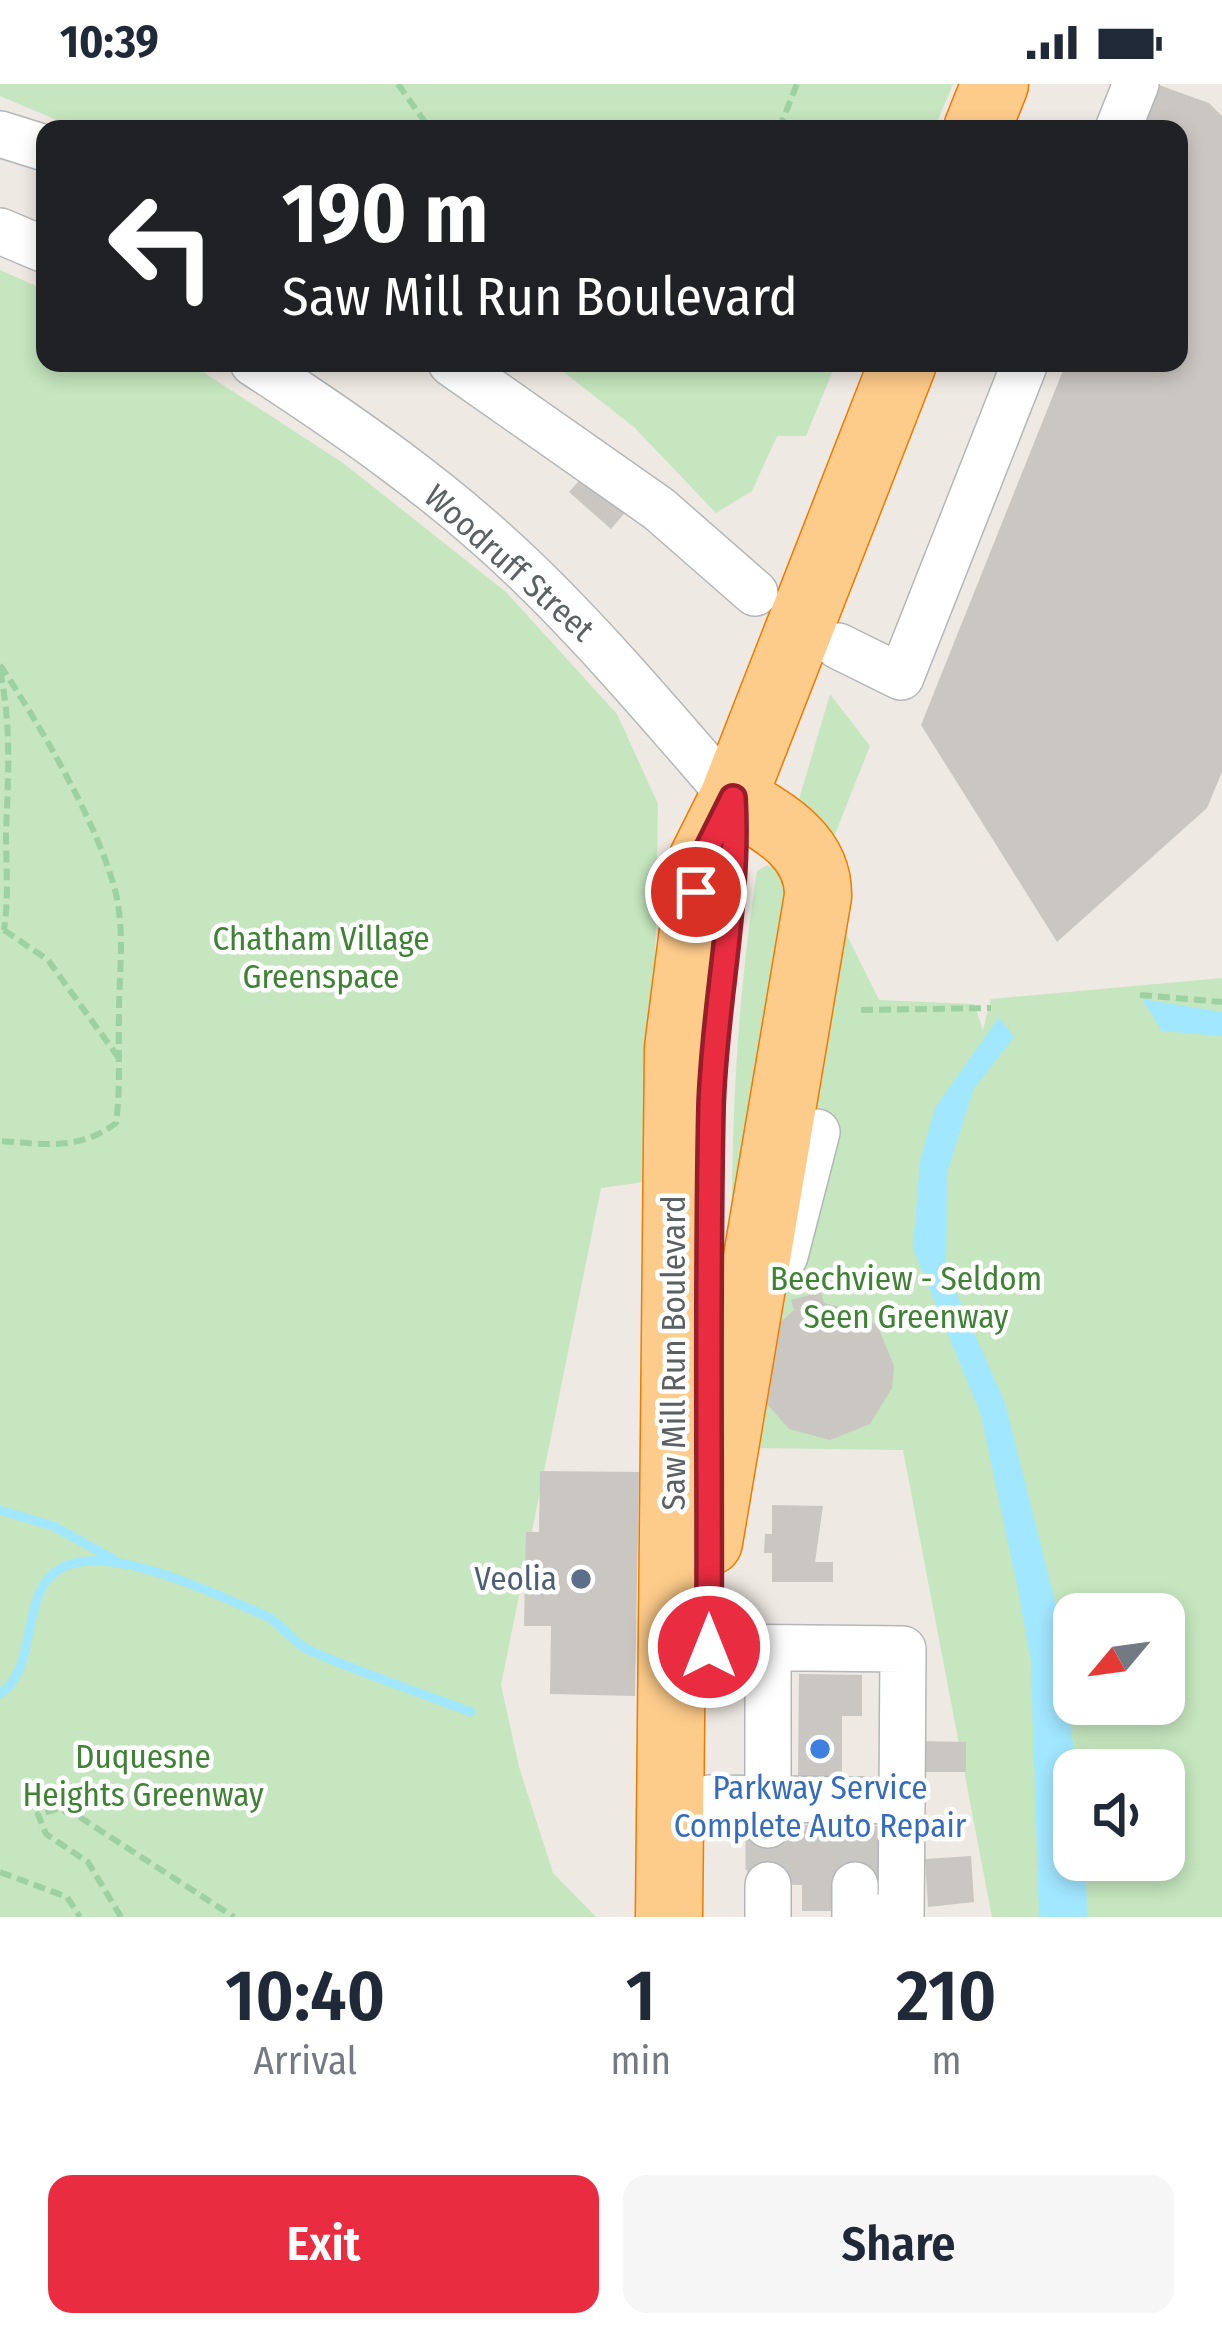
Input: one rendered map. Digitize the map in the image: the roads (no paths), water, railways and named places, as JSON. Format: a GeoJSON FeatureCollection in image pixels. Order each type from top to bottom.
{"type":"FeatureCollection","features":[{"type":"Feature","properties":{"kind":"highway"},"geometry":{"type":"LineString","coordinates":[[981,120],[995,84]]}},
{"type":"Feature","properties":{"kind":"highway"},"geometry":{"type":"LineString","coordinates":[[1019,120],[1033,84]]}},
{"type":"Feature","properties":{"kind":"highway","name":"Saw Mill Run Boulevard"},"geometry":{"type":"LineString","coordinates":[[670,1917],[677,1068],[702,860],[733,798],[899,372]]}},
{"type":"Feature","properties":{"kind":"highway"},"geometry":{"type":"LineString","coordinates":[[710,1542],[786,1265],[818,882],[808,857],[785,830],[733,798]]}},
{"type":"Feature","properties":{"kind":"highway","name":"Saw Mill Run Boulevard"},"geometry":{"type":"LineString","coordinates":[[711,1917],[748,1808],[739,1648],[710,1542],[711,1109],[718,994],[737,866],[733,798]]}},
{"type":"Feature","properties":{"kind":"street"},"geometry":{"type":"LineString","coordinates":[[1122,120],[1136,84]]}},
{"type":"Feature","properties":{"kind":"street"},"geometry":{"type":"LineString","coordinates":[[0,230],[36,246]]}},
{"type":"Feature","properties":{"kind":"street","name":"Woodruff Street"},"geometry":{"type":"LineString","coordinates":[[281,372],[520,565],[598,643],[733,798]]}},
{"type":"Feature","properties":{"kind":"street"},"geometry":{"type":"LineString","coordinates":[[464,372],[658,509],[755,593]]}},
{"type":"Feature","properties":{"kind":"street"},"geometry":{"type":"LineString","coordinates":[[838,646],[901,677],[1021,372]]}},
{"type":"Feature","properties":{"kind":"street"},"geometry":{"type":"LineString","coordinates":[[786,1265],[817,1132]]}},
{"type":"Feature","properties":{"kind":"street"},"geometry":{"type":"LineString","coordinates":[[739,1648],[903,1649],[901,1915],[863,1906]]}},
{"type":"Feature","properties":{"kind":"street"},"geometry":{"type":"LineString","coordinates":[[748,1808],[856,1813],[902,1801]]}},
{"type":"Feature","properties":{"kind":"water"},"geometry":{"type":"Polygon","coordinates":[[[1142,999],[1222,1012],[1222,1036],[1162,1031],[1142,999]]]}},
{"type":"Feature","properties":{"kind":"water"},"geometry":{"type":"Polygon","coordinates":[[[999,1017],[1014,1037],[973,1090],[947,1173],[946,1269],[1005,1403],[1053,1594],[1053,1725],[1071,1725],[1073,1749],[1053,1749],[1053,1881],[1086,1881],[1087,1917],[1039,1917],[1031,1662],[1018,1590],[981,1415],[913,1248],[920,1161],[935,1108],[999,1017]]]}},
{"type":"Feature","properties":{"kind":"waterway"},"geometry":{"type":"LineString","coordinates":[[0,1510],[53,1526],[115,1560]]}},
{"type":"Feature","properties":{"kind":"waterway"},"geometry":{"type":"LineString","coordinates":[[0,1694],[21,1666],[34,1610],[49,1578],[63,1567],[84,1561],[164,1574],[270,1618],[307,1649],[471,1712]]}},
{"type":"Feature","properties":{"kind":"tunnel"},"geometry":{"type":"LineString","coordinates":[[768,1825],[768,1885]]}},
{"type":"Feature","properties":{"kind":"tunnel"},"geometry":{"type":"LineString","coordinates":[[855,1885],[856,1826]]}},
{"type":"Feature","properties":{"kind":"place","name":"Veolia"},"geometry":{"type":"Point","coordinates":[581,1579]}},
{"type":"Feature","properties":{"kind":"place","name":"Parkway Service Complete Auto Repair"},"geometry":{"type":"Point","coordinates":[820,1749]}},
{"type":"Feature","properties":{"kind":"park label","name":"Chatham Village Greenspace"},"geometry":{"type":"Point","coordinates":[321,958]}},
{"type":"Feature","properties":{"kind":"park label","name":"Beechview - Seldom Seen Greenway"},"geometry":{"type":"Point","coordinates":[906,1298]}},
{"type":"Feature","properties":{"kind":"park label","name":"Duquesne Heights Greenway"},"geometry":{"type":"Point","coordinates":[143,1776]}}]}
